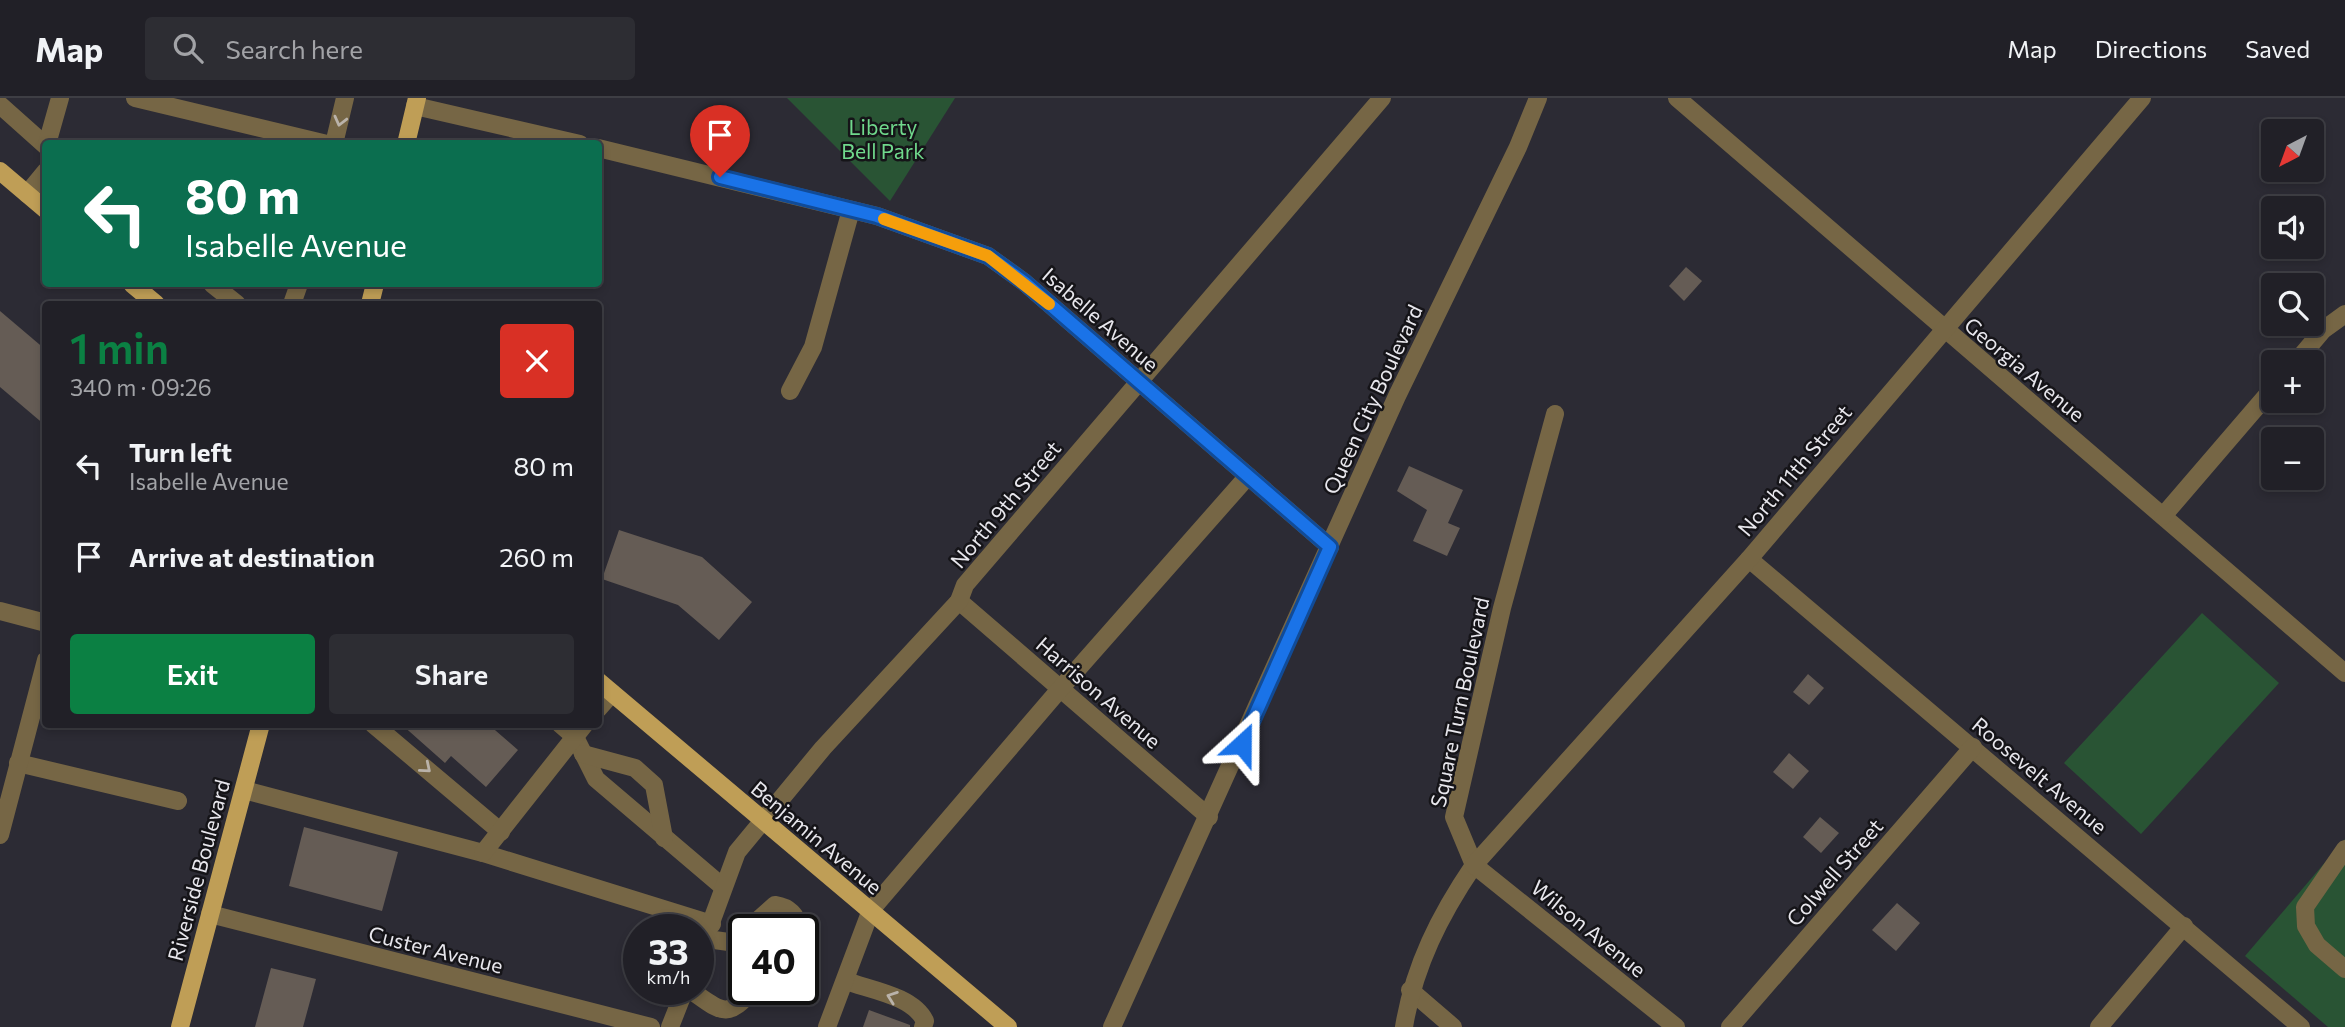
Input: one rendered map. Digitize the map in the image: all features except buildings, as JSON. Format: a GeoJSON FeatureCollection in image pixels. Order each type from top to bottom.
{"type":"FeatureCollection","features":[{"type":"Feature","properties":{"kind":"main road"},"geometry":{"type":"LineString","coordinates":[[407,140],[416,102]]}},
{"type":"Feature","properties":{"kind":"main road"},"geometry":{"type":"LineString","coordinates":[[0,171],[42,207]]}},
{"type":"Feature","properties":{"kind":"main road"},"geometry":{"type":"LineString","coordinates":[[136,287],[152,301]]}},
{"type":"Feature","properties":{"kind":"main road","name":"Benjamin Avenue"},"geometry":{"type":"LineString","coordinates":[[605,687],[1008,1027]]}},
{"type":"Feature","properties":{"kind":"main road","name":"Riverside Boulevard"},"geometry":{"type":"LineString","coordinates":[[180,1027],[260,728]]}},
{"type":"Feature","properties":{"kind":"street"},"geometry":{"type":"LineString","coordinates":[[47,140],[60,98]]}},
{"type":"Feature","properties":{"kind":"street"},"geometry":{"type":"LineString","coordinates":[[135,98],[310,140]]}},
{"type":"Feature","properties":{"kind":"street"},"geometry":{"type":"LineString","coordinates":[[335,140],[345,98]]}},
{"type":"Feature","properties":{"kind":"street","name":"North 9th Street"},"geometry":{"type":"LineString","coordinates":[[714,918],[737,852],[762,821],[823,748],[959,601],[965,585],[1381,98]]}},
{"type":"Feature","properties":{"kind":"street","name":"Queen City Boulevard"},"geometry":{"type":"LineString","coordinates":[[1117,1025],[1397,396],[1518,147],[1538,98]]}},
{"type":"Feature","properties":{"kind":"street","name":"Georgia Avenue"},"geometry":{"type":"LineString","coordinates":[[1677,98],[1943,330],[2342,663]]}},
{"type":"Feature","properties":{"kind":"street","name":"North 11th Street"},"geometry":{"type":"LineString","coordinates":[[1474,865],[1749,559],[2141,98]]}},
{"type":"Feature","properties":{"kind":"street"},"geometry":{"type":"LineString","coordinates":[[416,102],[564,140]]}},
{"type":"Feature","properties":{"kind":"street"},"geometry":{"type":"LineString","coordinates":[[0,106],[42,142]]}},
{"type":"Feature","properties":{"kind":"street","name":"Isabelle Avenue"},"geometry":{"type":"LineString","coordinates":[[602,149],[877,216],[988,256],[1024,282],[1330,547]]}},
{"type":"Feature","properties":{"kind":"street"},"geometry":{"type":"LineString","coordinates":[[27,194],[42,177]]}},
{"type":"Feature","properties":{"kind":"street"},"geometry":{"type":"LineString","coordinates":[[790,391],[813,347],[851,210]]}},
{"type":"Feature","properties":{"kind":"street"},"geometry":{"type":"LineString","coordinates":[[216,287],[233,301]]}},
{"type":"Feature","properties":{"kind":"street"},"geometry":{"type":"LineString","coordinates":[[2306,350],[2323,330],[2345,314]]}},
{"type":"Feature","properties":{"kind":"street"},"geometry":{"type":"LineString","coordinates":[[2163,516],[2261,402]]}},
{"type":"Feature","properties":{"kind":"street","name":"Square Turn Boulevard"},"geometry":{"type":"LineString","coordinates":[[1474,865],[1454,817],[1502,608],[1555,414]]}},
{"type":"Feature","properties":{"kind":"street"},"geometry":{"type":"LineString","coordinates":[[827,1027],[871,910],[1060,688],[1248,477]]}},
{"type":"Feature","properties":{"kind":"street","name":"Roosevelt Avenue"},"geometry":{"type":"LineString","coordinates":[[1749,559],[2301,1027]]}},
{"type":"Feature","properties":{"kind":"street","name":"Harrison Avenue"},"geometry":{"type":"LineString","coordinates":[[959,601],[1209,817]]}},
{"type":"Feature","properties":{"kind":"street"},"geometry":{"type":"LineString","coordinates":[[0,611],[42,622]]}},
{"type":"Feature","properties":{"kind":"street"},"geometry":{"type":"LineString","coordinates":[[0,835],[42,675]]}},
{"type":"Feature","properties":{"kind":"street"},"geometry":{"type":"LineString","coordinates":[[378,728],[501,832]]}},
{"type":"Feature","properties":{"kind":"street"},"geometry":{"type":"LineString","coordinates":[[483,853],[580,731]]}},
{"type":"Feature","properties":{"kind":"street"},"geometry":{"type":"LineString","coordinates":[[580,731],[583,754],[596,779],[723,887]]}},
{"type":"Feature","properties":{"kind":"street","name":"Colwell Street"},"geometry":{"type":"LineString","coordinates":[[1731,1027],[1973,747]]}},
{"type":"Feature","properties":{"kind":"street"},"geometry":{"type":"LineString","coordinates":[[583,754],[635,768],[654,785],[664,838]]}},
{"type":"Feature","properties":{"kind":"street"},"geometry":{"type":"LineString","coordinates":[[18,763],[178,801]]}},
{"type":"Feature","properties":{"kind":"street"},"geometry":{"type":"LineString","coordinates":[[244,790],[483,853],[658,914]]}},
{"type":"Feature","properties":{"kind":"street"},"geometry":{"type":"LineString","coordinates":[[2345,849],[2305,907],[2306,926],[2317,945],[2345,969]]}},
{"type":"Feature","properties":{"kind":"street"},"geometry":{"type":"LineString","coordinates":[[1404,1027],[1410,990],[1442,912],[1474,865]]}},
{"type":"Feature","properties":{"kind":"street","name":"Wilson Avenue"},"geometry":{"type":"LineString","coordinates":[[1474,865],[1676,1027]]}},
{"type":"Feature","properties":{"kind":"street"},"geometry":{"type":"LineString","coordinates":[[765,914],[775,905],[785,907],[793,914]]}},
{"type":"Feature","properties":{"kind":"street","name":"Custer Avenue"},"geometry":{"type":"LineString","coordinates":[[210,914],[651,1027]]}},
{"type":"Feature","properties":{"kind":"street"},"geometry":{"type":"LineString","coordinates":[[2099,1027],[2184,926]]}},
{"type":"Feature","properties":{"kind":"street"},"geometry":{"type":"LineString","coordinates":[[846,981],[912,1004],[925,1021],[923,1027]]}},
{"type":"Feature","properties":{"kind":"street"},"geometry":{"type":"LineString","coordinates":[[1410,990],[1453,1027]]}},
{"type":"Feature","properties":{"kind":"street"},"geometry":{"type":"LineString","coordinates":[[670,1027],[680,1005]]}},
{"type":"Feature","properties":{"kind":"street"},"geometry":{"type":"LineString","coordinates":[[713,1005],[727,1010],[740,1005]]}},
{"type":"Feature","properties":{"kind":"green space","name":"Liberty Bell Park"},"geometry":{"type":"Polygon","coordinates":[[[787,98],[955,98],[890,201],[787,98]]]}},
{"type":"Feature","properties":{"kind":"green space"},"geometry":{"type":"Polygon","coordinates":[[[2202,613],[2279,683],[2141,834],[2064,763],[2202,613]]]}},
{"type":"Feature","properties":{"kind":"green space"},"geometry":{"type":"Polygon","coordinates":[[[2345,839],[2345,1027],[2328,1027],[2245,956],[2345,839]]]}},
{"type":"Feature","properties":{"kind":"slow traffic"},"geometry":{"type":"LineString","coordinates":[[884,219],[988,256],[1049,304]]}},
{"type":"Feature","properties":{"kind":"route"},"geometry":{"type":"LineString","coordinates":[[720,177],[877,216],[988,256],[1024,282],[1330,547],[1242,744]]}}]}
